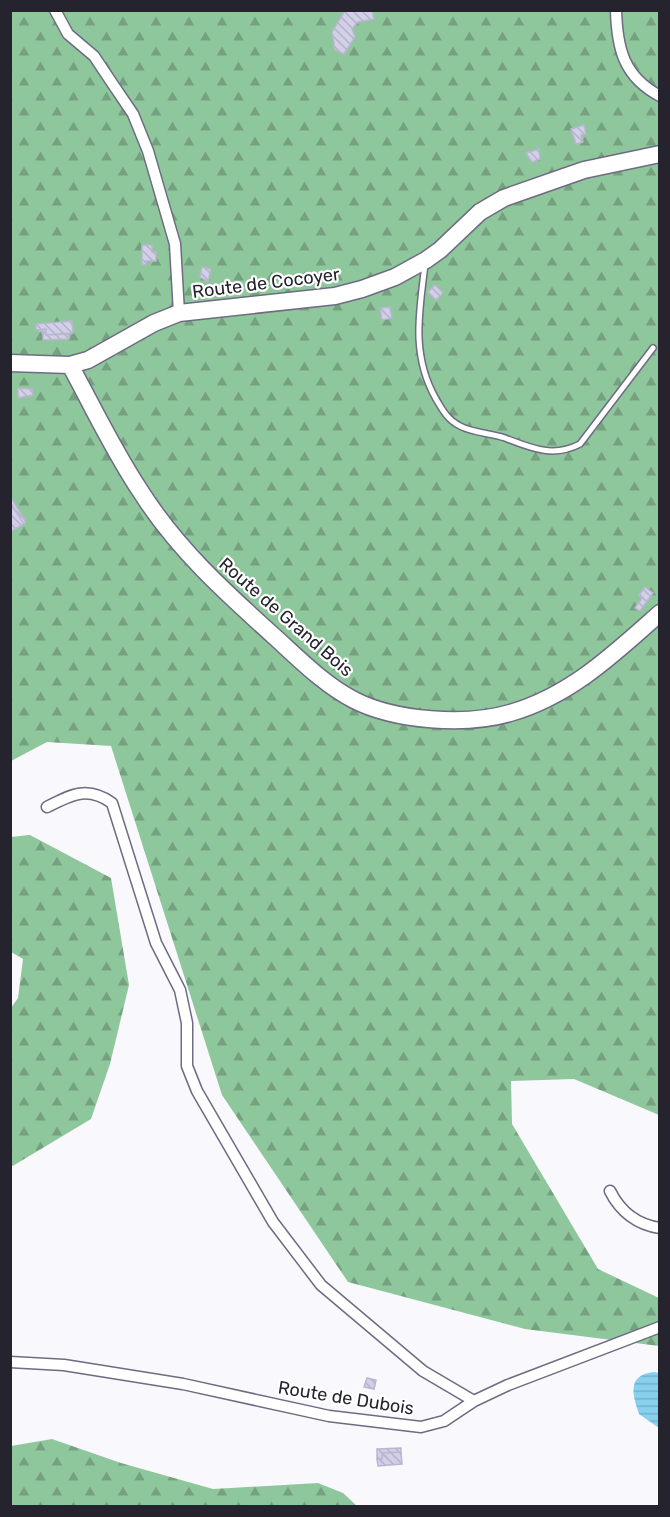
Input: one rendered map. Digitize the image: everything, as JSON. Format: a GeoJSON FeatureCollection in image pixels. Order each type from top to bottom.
{"type":"FeatureCollection","features":[{"type":"Feature","properties":{"kind":"main road","name":"Route de Cocoyer"},"geometry":{"type":"LineString","coordinates":[[70,365],[108,351],[154,323],[179,313],[335,296],[395,276],[440,250],[480,212],[504,198],[584,170],[660,154]]}},
{"type":"Feature","properties":{"kind":"main road"},"geometry":{"type":"LineString","coordinates":[[10,363],[70,365]]}},
{"type":"Feature","properties":{"kind":"main road","name":"Route de Grand Bois"},"geometry":{"type":"LineString","coordinates":[[70,365],[141,492],[203,572],[308,667],[355,700],[395,713],[439,720],[482,719],[510,713],[538,703],[573,686],[596,670],[660,614]]}},
{"type":"Feature","properties":{"kind":"street"},"geometry":{"type":"LineString","coordinates":[[55,10],[68,34],[94,56],[133,114],[148,151],[175,244],[179,313]]}},
{"type":"Feature","properties":{"kind":"street"},"geometry":{"type":"LineString","coordinates":[[616,10],[617,33],[627,68],[640,86],[660,96]]}},
{"type":"Feature","properties":{"kind":"street"},"geometry":{"type":"LineString","coordinates":[[47,807],[72,796],[89,793],[101,795],[112,803],[156,943],[180,990],[187,1023],[187,1066],[197,1091],[273,1222],[321,1285],[423,1371],[474,1401]]}},
{"type":"Feature","properties":{"kind":"street"},"geometry":{"type":"LineString","coordinates":[[610,1191],[619,1207],[638,1222],[660,1228]]}},
{"type":"Feature","properties":{"kind":"street","name":"Route de Dubois"},"geometry":{"type":"LineString","coordinates":[[10,1362],[64,1365],[183,1384],[329,1416],[421,1427],[444,1422],[474,1401],[508,1385],[660,1327]]}},
{"type":"Feature","properties":{"kind":"lane"},"geometry":{"type":"LineString","coordinates":[[426,260],[417,332],[419,357],[426,382],[446,417],[461,427],[496,435],[543,452],[568,450],[580,444],[653,348]]}},
{"type":"Feature","properties":{"kind":"green space"},"geometry":{"type":"Polygon","coordinates":[[[11,11],[659,11],[659,1115],[574,1079],[511,1081],[512,1124],[598,1269],[659,1298],[659,1346],[525,1329],[348,1282],[222,1095],[111,746],[47,742],[11,761],[11,11]]]}},
{"type":"Feature","properties":{"kind":"green space"},"geometry":{"type":"Polygon","coordinates":[[[30,835],[111,878],[129,985],[110,1064],[91,1119],[11,1167],[11,1008],[18,998],[23,959],[11,952],[11,837],[30,835]]]}},
{"type":"Feature","properties":{"kind":"green space"},"geometry":{"type":"Polygon","coordinates":[[[52,1439],[121,1463],[213,1489],[318,1483],[343,1493],[357,1506],[11,1506],[11,1446],[52,1439]]]}},
{"type":"Feature","properties":{"kind":"water"},"geometry":{"type":"Polygon","coordinates":[[[654,1372],[659,1373],[659,1428],[639,1414],[634,1393],[639,1377],[654,1372]]]}},
{"type":"Feature","properties":{"kind":"building"},"geometry":{"type":"Polygon","coordinates":[[[372,10],[374,19],[358,22],[352,29],[355,37],[344,54],[335,50],[332,32],[344,12],[372,10]]]}},
{"type":"Feature","properties":{"kind":"building"},"geometry":{"type":"Polygon","coordinates":[[[584,125],[586,134],[581,135],[583,142],[576,144],[571,129],[584,125]]]}},
{"type":"Feature","properties":{"kind":"building"},"geometry":{"type":"Polygon","coordinates":[[[539,149],[540,159],[532,162],[526,153],[539,149]]]}},
{"type":"Feature","properties":{"kind":"building"},"geometry":{"type":"Polygon","coordinates":[[[142,245],[152,245],[152,252],[156,252],[156,261],[146,261],[146,265],[142,264],[142,245]]]}},
{"type":"Feature","properties":{"kind":"building"},"geometry":{"type":"Polygon","coordinates":[[[202,267],[211,269],[208,282],[200,277],[202,267]]]}},
{"type":"Feature","properties":{"kind":"building"},"geometry":{"type":"Polygon","coordinates":[[[435,285],[443,293],[436,300],[428,292],[435,285]]]}},
{"type":"Feature","properties":{"kind":"building"},"geometry":{"type":"Polygon","coordinates":[[[390,307],[392,318],[382,320],[380,308],[390,307]]]}},
{"type":"Feature","properties":{"kind":"building"},"geometry":{"type":"Polygon","coordinates":[[[72,321],[73,333],[46,335],[46,329],[36,330],[36,324],[72,321]]]}},
{"type":"Feature","properties":{"kind":"building"},"geometry":{"type":"Polygon","coordinates":[[[46,329],[46,335],[69,334],[69,339],[43,340],[43,332],[36,330],[46,329]]]}},
{"type":"Feature","properties":{"kind":"building"},"geometry":{"type":"Polygon","coordinates":[[[18,388],[32,389],[33,395],[18,398],[18,388]]]}},
{"type":"Feature","properties":{"kind":"building"},"geometry":{"type":"Polygon","coordinates":[[[10,496],[26,522],[24,524],[10,502],[10,496]]]}},
{"type":"Feature","properties":{"kind":"building"},"geometry":{"type":"Polygon","coordinates":[[[10,502],[24,524],[10,532],[11,525],[10,502]]]}},
{"type":"Feature","properties":{"kind":"building"},"geometry":{"type":"Polygon","coordinates":[[[645,587],[653,593],[640,611],[635,608],[642,598],[639,595],[645,587]]]}},
{"type":"Feature","properties":{"kind":"building"},"geometry":{"type":"Polygon","coordinates":[[[367,1378],[376,1380],[374,1389],[364,1387],[367,1378]]]}},
{"type":"Feature","properties":{"kind":"building"},"geometry":{"type":"Polygon","coordinates":[[[401,1448],[401,1452],[382,1453],[382,1459],[377,1459],[377,1449],[401,1448]]]}},
{"type":"Feature","properties":{"kind":"building"},"geometry":{"type":"Polygon","coordinates":[[[401,1452],[402,1464],[378,1466],[377,1459],[382,1459],[382,1453],[401,1452]]]}}]}
